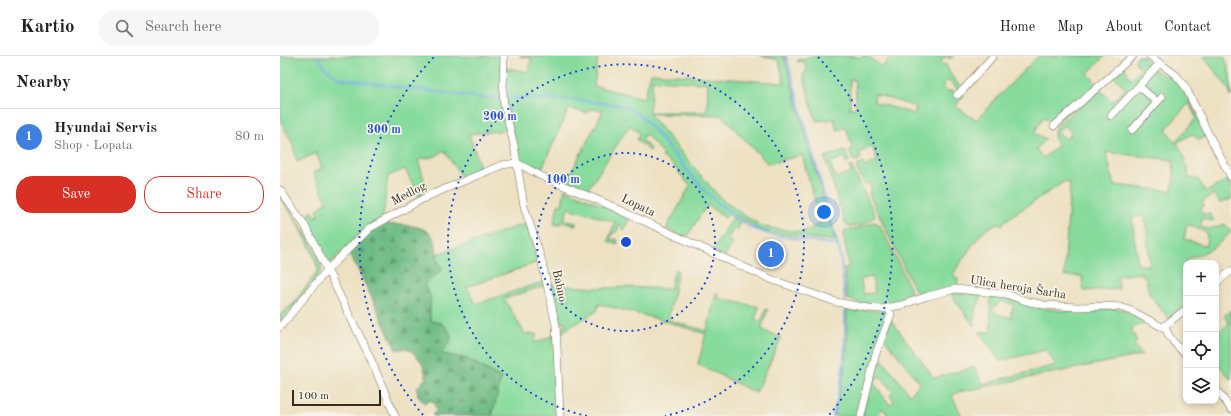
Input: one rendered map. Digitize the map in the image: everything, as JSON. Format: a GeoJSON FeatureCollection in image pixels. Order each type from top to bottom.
{"type":"FeatureCollection","features":[{"type":"Feature","properties":{"kind":"street"},"geometry":{"type":"LineString","coordinates":[[504,56],[504,105],[514,145],[516,163]]}},
{"type":"Feature","properties":{"kind":"street"},"geometry":{"type":"LineString","coordinates":[[957,95],[993,56]]}},
{"type":"Feature","properties":{"kind":"street"},"geometry":{"type":"LineString","coordinates":[[1054,126],[1133,56]]}},
{"type":"Feature","properties":{"kind":"street"},"geometry":{"type":"LineString","coordinates":[[1150,56],[1176,75],[1185,86],[1231,177]]}},
{"type":"Feature","properties":{"kind":"street"},"geometry":{"type":"LineString","coordinates":[[1111,116],[1160,63]]}},
{"type":"Feature","properties":{"kind":"street"},"geometry":{"type":"LineString","coordinates":[[1132,130],[1160,99],[1139,86]]}},
{"type":"Feature","properties":{"kind":"street","name":"Medlog"},"geometry":{"type":"LineString","coordinates":[[280,327],[327,270],[370,228],[382,220],[428,196],[502,165],[516,163]]}},
{"type":"Feature","properties":{"kind":"street","name":"Lopata"},"geometry":{"type":"LineString","coordinates":[[516,163],[543,177],[607,204],[774,280],[836,302],[852,304]]}},
{"type":"Feature","properties":{"kind":"street","name":"Babno"},"geometry":{"type":"LineString","coordinates":[[516,163],[524,206],[541,258],[556,325],[560,416]]}},
{"type":"Feature","properties":{"kind":"street"},"geometry":{"type":"LineString","coordinates":[[280,190],[304,224],[369,355],[395,416]]}},
{"type":"Feature","properties":{"kind":"street"},"geometry":{"type":"LineString","coordinates":[[1219,281],[1231,271]]}},
{"type":"Feature","properties":{"kind":"street","name":"Ulica heroja Šarha"},"geometry":{"type":"LineString","coordinates":[[852,304],[869,308],[889,307],[901,305],[955,289],[1006,294],[1026,302],[1044,305],[1077,308],[1108,306],[1120,307],[1134,312],[1158,325],[1163,327],[1165,326]]}},
{"type":"Feature","properties":{"kind":"street"},"geometry":{"type":"LineString","coordinates":[[861,416],[876,353],[891,314],[889,307]]}},
{"type":"Feature","properties":{"kind":"street"},"geometry":{"type":"LineString","coordinates":[[1183,311],[1165,326],[1166,332],[1183,352]]}},
{"type":"Feature","properties":{"kind":"street"},"geometry":{"type":"LineString","coordinates":[[1219,394],[1231,409]]}},
{"type":"Feature","properties":{"kind":"green space"},"geometry":{"type":"Polygon","coordinates":[[[280,56],[502,56],[508,130],[469,134],[479,164],[476,173],[462,178],[444,150],[436,156],[418,160],[428,192],[419,196],[405,169],[388,176],[383,217],[365,228],[332,262],[328,262],[305,220],[312,211],[316,217],[319,215],[317,209],[327,202],[313,173],[322,168],[316,153],[297,162],[292,142],[280,120],[280,56]]]}},
{"type":"Feature","properties":{"kind":"green space"},"geometry":{"type":"Polygon","coordinates":[[[519,56],[598,56],[594,86],[644,98],[651,73],[784,83],[779,60],[761,56],[784,56],[835,241],[767,232],[758,229],[736,215],[734,218],[741,223],[737,230],[734,228],[727,240],[733,243],[725,256],[712,251],[733,218],[728,214],[725,218],[707,205],[686,238],[666,229],[690,186],[672,164],[662,157],[663,154],[645,134],[642,140],[651,149],[650,151],[637,140],[640,134],[630,125],[586,192],[565,184],[603,110],[589,109],[587,113],[569,108],[540,173],[520,162],[505,100],[506,68],[529,72],[531,58],[519,56]],[[653,80],[649,112],[707,112],[708,83],[653,80]],[[650,114],[716,193],[724,201],[748,218],[764,227],[801,232],[821,223],[802,155],[768,164],[721,115],[650,114]]]}},
{"type":"Feature","properties":{"kind":"green space"},"geometry":{"type":"Polygon","coordinates":[[[812,56],[856,56],[859,58],[861,56],[868,56],[881,67],[891,57],[890,56],[948,56],[941,60],[942,64],[946,65],[952,77],[962,87],[958,90],[948,80],[942,86],[947,91],[960,93],[963,95],[956,106],[977,120],[1038,56],[1105,56],[1088,73],[1098,86],[1056,123],[1043,117],[1034,133],[1046,139],[1036,149],[1043,158],[1058,146],[1054,136],[1056,127],[1099,88],[1112,102],[1126,89],[1114,76],[1124,68],[1128,72],[1126,74],[1132,78],[1141,69],[1135,60],[1138,56],[1143,56],[1159,73],[1172,78],[1181,84],[1207,135],[1199,140],[1192,134],[1177,143],[1186,160],[1184,162],[1187,167],[1189,178],[1198,179],[1206,192],[1228,180],[1231,186],[1231,199],[1220,203],[1214,194],[1202,202],[1204,206],[1200,208],[1204,215],[1209,213],[1214,220],[1209,221],[1202,218],[1200,227],[1210,229],[1225,224],[1231,232],[1211,249],[1187,260],[1183,260],[1183,307],[1169,319],[1149,294],[1146,279],[1141,273],[1117,276],[1119,289],[1083,291],[1082,276],[1064,276],[1070,184],[1065,181],[1003,222],[1003,226],[998,223],[988,228],[978,237],[953,274],[958,279],[957,287],[922,295],[918,294],[913,287],[869,194],[871,187],[869,183],[865,184],[857,169],[858,165],[863,162],[865,167],[878,160],[872,147],[859,153],[861,158],[857,161],[853,160],[849,150],[853,148],[846,128],[837,130],[834,119],[818,121],[815,119],[803,74],[807,71],[804,61],[798,62],[797,60],[812,56]],[[850,80],[850,108],[856,108],[855,80],[850,80]],[[875,94],[874,102],[914,114],[916,107],[875,94]],[[1189,103],[1166,129],[1175,143],[1196,118],[1189,103]],[[1064,125],[1057,132],[1066,139],[1072,133],[1064,125]],[[1106,152],[1114,185],[1172,191],[1174,174],[1173,160],[1106,152]],[[1145,215],[1132,218],[1138,265],[1150,265],[1145,215]],[[1187,224],[1184,239],[1206,246],[1207,233],[1187,224]]]}},
{"type":"Feature","properties":{"kind":"green space"},"geometry":{"type":"Polygon","coordinates":[[[1203,56],[1224,56],[1230,76],[1231,97],[1229,89],[1203,56]]]}},
{"type":"Feature","properties":{"kind":"green space"},"geometry":{"type":"Polygon","coordinates":[[[845,151],[849,161],[848,162],[846,162],[844,157],[830,163],[836,178],[851,172],[849,166],[852,167],[875,215],[867,222],[851,227],[845,223],[825,157],[845,151]]]}},
{"type":"Feature","properties":{"kind":"green space"},"geometry":{"type":"Polygon","coordinates":[[[565,189],[630,217],[624,230],[620,224],[618,230],[611,235],[610,238],[613,240],[617,239],[617,244],[608,241],[615,222],[568,208],[564,220],[576,223],[576,225],[560,222],[560,225],[554,224],[558,205],[562,205],[565,189]]]}},
{"type":"Feature","properties":{"kind":"green space"},"geometry":{"type":"Polygon","coordinates":[[[280,195],[312,244],[321,265],[321,272],[291,310],[280,321],[280,315],[294,303],[318,270],[307,241],[280,195]]]}},
{"type":"Feature","properties":{"kind":"green space"},"geometry":{"type":"Polygon","coordinates":[[[874,222],[880,225],[910,288],[911,295],[909,299],[879,305],[859,303],[847,299],[844,268],[848,268],[848,263],[844,235],[845,230],[855,229],[874,222]],[[872,277],[861,279],[863,294],[875,293],[872,277]]]}},
{"type":"Feature","properties":{"kind":"green space"},"geometry":{"type":"Polygon","coordinates":[[[527,223],[541,261],[467,287],[476,304],[545,281],[546,285],[504,299],[525,334],[537,334],[534,343],[554,335],[558,416],[492,416],[501,378],[467,359],[443,354],[441,352],[447,346],[448,330],[441,323],[431,321],[430,296],[424,285],[443,269],[437,263],[437,254],[527,223]]]}},
{"type":"Feature","properties":{"kind":"green space"},"geometry":{"type":"Polygon","coordinates":[[[381,224],[414,226],[429,232],[434,238],[438,261],[443,269],[424,285],[430,296],[431,321],[443,325],[451,335],[450,342],[442,352],[443,354],[467,359],[501,378],[492,416],[433,416],[437,410],[432,400],[424,403],[418,396],[417,388],[426,378],[424,368],[418,357],[407,348],[396,350],[349,252],[368,231],[381,224]]]}},
{"type":"Feature","properties":{"kind":"green space"},"geometry":{"type":"Polygon","coordinates":[[[675,269],[678,270],[668,320],[707,331],[716,293],[718,293],[718,298],[759,307],[755,319],[761,322],[766,309],[768,310],[761,329],[781,338],[756,393],[698,364],[706,334],[658,319],[599,304],[597,311],[557,335],[559,328],[566,326],[565,322],[558,323],[549,285],[602,288],[626,287],[670,289],[675,269]]]}},
{"type":"Feature","properties":{"kind":"green space"},"geometry":{"type":"Polygon","coordinates":[[[950,293],[980,294],[980,299],[975,313],[974,326],[950,293]]]}},
{"type":"Feature","properties":{"kind":"green space"},"geometry":{"type":"Polygon","coordinates":[[[994,296],[1063,311],[1121,309],[1128,311],[1146,322],[1131,329],[1137,341],[1134,345],[1142,355],[958,392],[952,396],[962,416],[889,416],[882,408],[878,416],[862,416],[877,353],[910,395],[920,383],[884,338],[891,320],[934,378],[974,367],[983,384],[1056,365],[1046,350],[1000,361],[979,332],[991,332],[990,298],[994,296]],[[1000,301],[993,308],[995,313],[1011,318],[1012,315],[1010,314],[1014,305],[1000,301]],[[880,376],[873,382],[890,405],[894,401],[890,395],[893,392],[880,376]]]}},
{"type":"Feature","properties":{"kind":"green space"},"geometry":{"type":"Polygon","coordinates":[[[847,308],[855,309],[856,313],[859,309],[888,312],[860,416],[834,416],[843,377],[847,346],[847,308]]]}},
{"type":"Feature","properties":{"kind":"green space"},"geometry":{"type":"Polygon","coordinates":[[[1231,310],[1231,380],[1219,365],[1219,332],[1229,323],[1224,316],[1231,310]]]}},
{"type":"Feature","properties":{"kind":"waterway"},"geometry":{"type":"LineString","coordinates":[[318,56],[325,68],[339,78],[484,98],[501,98]]}},
{"type":"Feature","properties":{"kind":"waterway"},"geometry":{"type":"LineString","coordinates":[[786,56],[840,253],[845,301]]}},
{"type":"Feature","properties":{"kind":"waterway"},"geometry":{"type":"LineString","coordinates":[[506,98],[576,100],[619,105],[631,109],[644,119],[706,192],[719,204],[750,227],[771,235],[838,245]]}},
{"type":"Feature","properties":{"kind":"waterway"},"geometry":{"type":"LineString","coordinates":[[833,416],[842,377],[845,346],[845,306]]}},
{"type":"Feature","properties":{"kind":"place","name":"Hyundai Servis"},"geometry":{"type":"Point","coordinates":[771,254]}}]}
